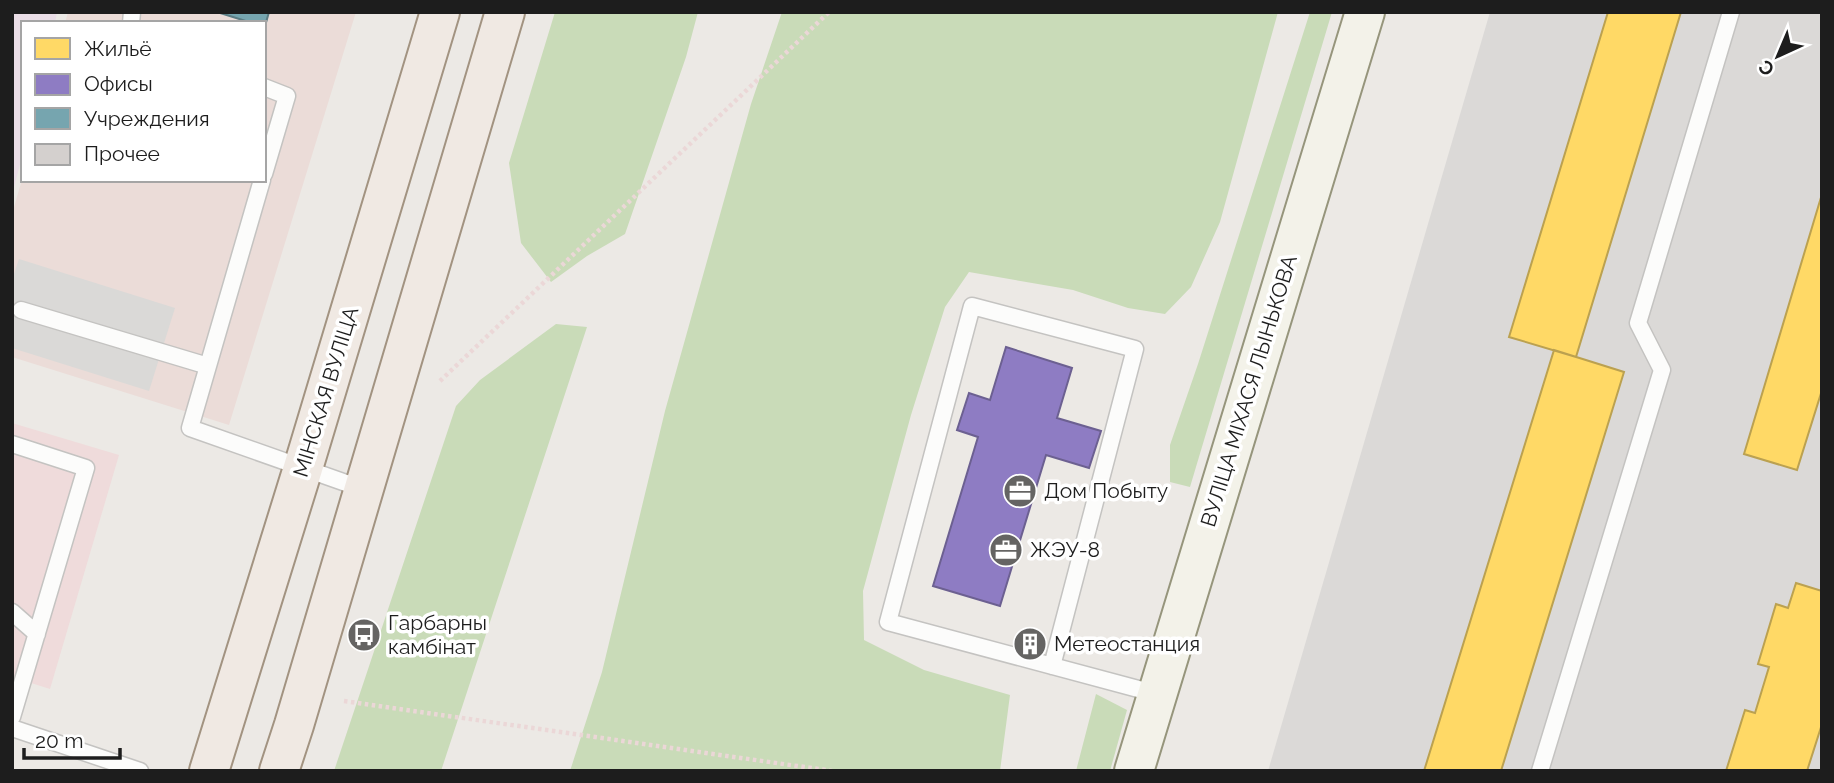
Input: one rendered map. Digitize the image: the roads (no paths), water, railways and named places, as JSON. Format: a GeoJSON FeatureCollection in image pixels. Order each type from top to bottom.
{"type":"FeatureCollection","features":[{"type":"Feature","properties":{"kind":"main road","name":"МІНСКАЯ ВУЛІЦА"},"geometry":{"type":"LineString","coordinates":[[209,771],[440,12]]}},
{"type":"Feature","properties":{"kind":"main road"},"geometry":{"type":"LineString","coordinates":[[279,771],[505,12]]}},
{"type":"Feature","properties":{"kind":"street","name":"ВУЛІЦА МІХАСЯ ЛЫНЬКОВА"},"geometry":{"type":"LineString","coordinates":[[1134,771],[1366,12]]}},
{"type":"Feature","properties":{"kind":"lane"},"geometry":{"type":"LineString","coordinates":[[1540,771],[1662,370],[1638,324],[1731,12]]}},
{"type":"Feature","properties":{"kind":"lane"},"geometry":{"type":"LineString","coordinates":[[266,88],[287,96],[266,167]]}},
{"type":"Feature","properties":{"kind":"lane"},"geometry":{"type":"LineString","coordinates":[[261,182],[190,428],[364,489]]}},
{"type":"Feature","properties":{"kind":"lane"},"geometry":{"type":"LineString","coordinates":[[1052,666],[1135,349],[972,306],[888,622],[1052,666],[1157,694]]}},
{"type":"Feature","properties":{"kind":"lane"},"geometry":{"type":"LineString","coordinates":[[20,310],[208,366]]}},
{"type":"Feature","properties":{"kind":"lane"},"geometry":{"type":"LineString","coordinates":[[12,444],[86,468],[12,717]]}},
{"type":"Feature","properties":{"kind":"lane"},"geometry":{"type":"LineString","coordinates":[[12,612],[37,634]]}},
{"type":"Feature","properties":{"kind":"lane"},"geometry":{"type":"LineString","coordinates":[[12,729],[140,771]]}},
{"type":"Feature","properties":{"kind":"place","name":"Дом Побыту"},"geometry":{"type":"Point","coordinates":[1020,491]}},
{"type":"Feature","properties":{"kind":"place","name":"ЖЭУ-8"},"geometry":{"type":"Point","coordinates":[1006,550]}},
{"type":"Feature","properties":{"kind":"place","name":"Гарбарны камбінат"},"geometry":{"type":"Point","coordinates":[364,635]}},
{"type":"Feature","properties":{"kind":"place","name":"Метеостанция"},"geometry":{"type":"Point","coordinates":[1030,644]}}]}
